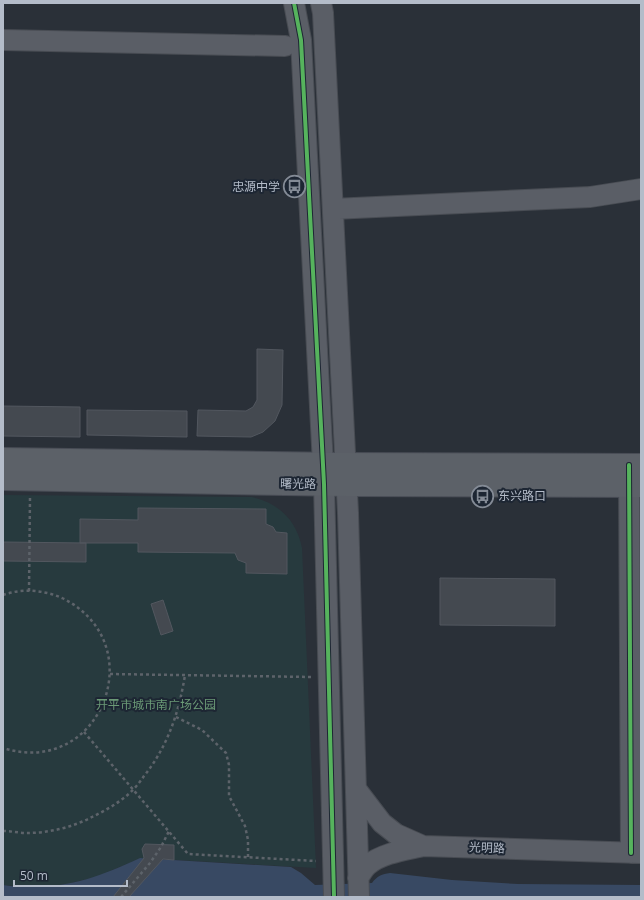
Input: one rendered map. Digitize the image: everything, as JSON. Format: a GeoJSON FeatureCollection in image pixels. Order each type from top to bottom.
{"type":"FeatureCollection","features":[{"type":"Feature","properties":{"kind":"main road","name":"曙光路"},"geometry":{"type":"LineString","coordinates":[[3,459],[323,474]]}},
{"type":"Feature","properties":{"kind":"main road","name":"曙光路"},"geometry":{"type":"LineString","coordinates":[[3,478],[30,479],[345,474],[635,465]]}},
{"type":"Feature","properties":{"kind":"main road","name":"曙光路"},"geometry":{"type":"LineString","coordinates":[[345,474],[635,486]]}},
{"type":"Feature","properties":{"kind":"street"},"geometry":{"type":"LineString","coordinates":[[294,3],[301,40],[323,474],[334,897]]}},
{"type":"Feature","properties":{"kind":"street"},"geometry":{"type":"LineString","coordinates":[[321,3],[323,13],[348,521],[358,880]]}},
{"type":"Feature","properties":{"kind":"street"},"geometry":{"type":"LineString","coordinates":[[3,40],[285,46]]}},
{"type":"Feature","properties":{"kind":"street"},"geometry":{"type":"LineString","coordinates":[[333,209],[590,197],[641,189]]}},
{"type":"Feature","properties":{"kind":"street"},"geometry":{"type":"LineString","coordinates":[[635,465],[636,853]]}},
{"type":"Feature","properties":{"kind":"street","name":"光明路"},"geometry":{"type":"LineString","coordinates":[[356,789],[382,823],[396,834],[423,846],[636,853]]}},
{"type":"Feature","properties":{"kind":"street"},"geometry":{"type":"LineString","coordinates":[[358,880],[367,866],[376,860],[423,846]]}},
{"type":"Feature","properties":{"kind":"path"},"geometry":{"type":"LineString","coordinates":[[29,591],[30,479]]}},
{"type":"Feature","properties":{"kind":"path"},"geometry":{"type":"LineString","coordinates":[[3,595],[20,591],[47,592],[71,603],[92,620],[105,644],[109,657],[110,674],[110,684],[101,710],[84,732],[62,747],[49,751],[22,753],[3,748]]}},
{"type":"Feature","properties":{"kind":"path"},"geometry":{"type":"LineString","coordinates":[[110,674],[328,678]]}},
{"type":"Feature","properties":{"kind":"path"},"geometry":{"type":"LineString","coordinates":[[3,831],[28,833],[53,830],[78,824],[122,800],[133,790],[155,762],[167,740],[182,696],[185,675]]}},
{"type":"Feature","properties":{"kind":"path"},"geometry":{"type":"LineString","coordinates":[[176,717],[202,730],[226,753],[229,765],[229,796],[245,826],[248,840],[248,857]]}},
{"type":"Feature","properties":{"kind":"path"},"geometry":{"type":"LineString","coordinates":[[84,732],[188,854],[333,864]]}},
{"type":"Feature","properties":{"kind":"path"},"geometry":{"type":"LineString","coordinates":[[121,897],[150,864],[169,831]]}},
{"type":"Feature","properties":{"kind":"green space","name":"开平市城市南广场公园"},"geometry":{"type":"Polygon","coordinates":[[[3,495],[252,497],[262,500],[278,509],[291,522],[300,538],[302,548],[316,868],[141,858],[96,877],[62,885],[29,887],[3,885],[3,495]]]}},
{"type":"Feature","properties":{"kind":"water"},"geometry":{"type":"Polygon","coordinates":[[[140,858],[291,867],[315,885],[372,883],[380,876],[390,873],[452,880],[518,884],[641,885],[641,897],[3,897],[3,885],[40,887],[74,882],[123,866],[140,858]]]}},
{"type":"Feature","properties":{"kind":"building"},"geometry":{"type":"Polygon","coordinates":[[[257,349],[283,350],[282,405],[275,421],[263,432],[251,437],[197,436],[198,410],[246,411],[253,407],[257,400],[257,349]]]}},
{"type":"Feature","properties":{"kind":"building"},"geometry":{"type":"Polygon","coordinates":[[[3,406],[80,407],[80,437],[3,436],[3,406]]]}},
{"type":"Feature","properties":{"kind":"building"},"geometry":{"type":"Polygon","coordinates":[[[87,410],[187,411],[187,437],[87,435],[87,410]]]}},
{"type":"Feature","properties":{"kind":"building"},"geometry":{"type":"Polygon","coordinates":[[[138,508],[266,509],[266,524],[273,527],[276,532],[287,533],[287,574],[246,573],[246,563],[238,560],[235,553],[138,552],[138,543],[80,543],[80,519],[138,520],[138,508]]]}},
{"type":"Feature","properties":{"kind":"building"},"geometry":{"type":"Polygon","coordinates":[[[3,542],[86,543],[86,562],[3,561],[3,542]]]}},
{"type":"Feature","properties":{"kind":"building"},"geometry":{"type":"Polygon","coordinates":[[[440,578],[555,579],[555,626],[440,625],[440,578]]]}},
{"type":"Feature","properties":{"kind":"building"},"geometry":{"type":"Polygon","coordinates":[[[163,600],[173,631],[161,635],[151,604],[163,600]]]}},
{"type":"Feature","properties":{"kind":"building"},"geometry":{"type":"Polygon","coordinates":[[[145,844],[174,845],[174,860],[163,859],[129,897],[113,897],[144,858],[142,849],[145,844]]]}},
{"type":"Feature","properties":{"kind":"cycle path"},"geometry":{"type":"LineString","coordinates":[[294,3],[301,40],[324,484],[334,897]]}},
{"type":"Feature","properties":{"kind":"cycle path"},"geometry":{"type":"LineString","coordinates":[[629,465],[631,853]]}},
{"type":"Feature","properties":{"kind":"place","name":"忠源中学"},"geometry":{"type":"Point","coordinates":[295,187]}},
{"type":"Feature","properties":{"kind":"place","name":"东兴路口"},"geometry":{"type":"Point","coordinates":[483,496]}}]}
